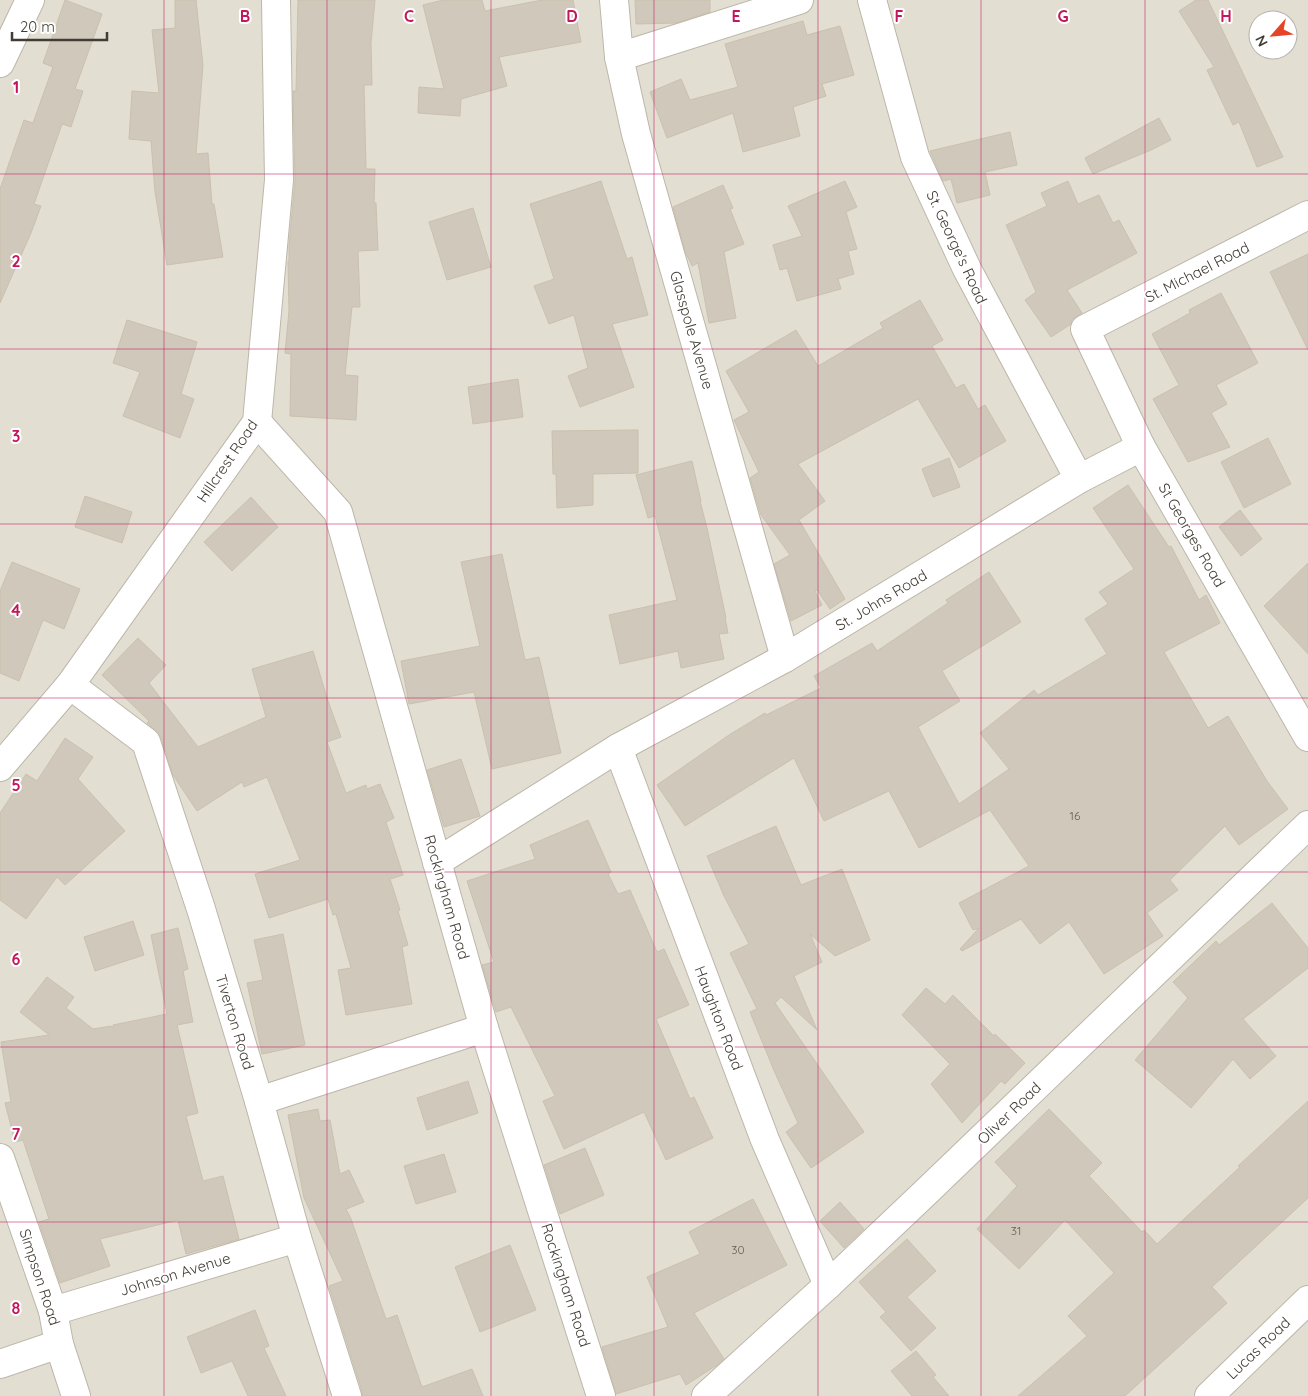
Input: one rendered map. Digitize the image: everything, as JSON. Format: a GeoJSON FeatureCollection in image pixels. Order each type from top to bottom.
{"type":"FeatureCollection","features":[{"type":"Feature","properties":{"kind":"street"},"geometry":{"type":"LineString","coordinates":[[0,63],[30,0]]}},
{"type":"Feature","properties":{"kind":"street","name":"Hillcrest Road"},"geometry":{"type":"LineString","coordinates":[[0,767],[70,685],[257,422],[279,180],[276,0]]}},
{"type":"Feature","properties":{"kind":"street","name":"Glasspole Avenue"},"geometry":{"type":"LineString","coordinates":[[614,0],[620,57],[636,134],[785,658]]}},
{"type":"Feature","properties":{"kind":"street"},"geometry":{"type":"LineString","coordinates":[[620,57],[799,0]]}},
{"type":"Feature","properties":{"kind":"street","name":"St. George's Road"},"geometry":{"type":"LineString","coordinates":[[872,0],[915,157],[967,270],[1079,479]]}},
{"type":"Feature","properties":{"kind":"street","name":"St. Michael Road"},"geometry":{"type":"LineString","coordinates":[[1085,329],[1308,214]]}},
{"type":"Feature","properties":{"kind":"street","name":"St Georges Road"},"geometry":{"type":"LineString","coordinates":[[1085,329],[1141,448],[1308,737]]}},
{"type":"Feature","properties":{"kind":"street","name":"Rockingham Road"},"geometry":{"type":"LineString","coordinates":[[257,422],[338,512],[484,1028],[601,1396]]}},
{"type":"Feature","properties":{"kind":"street","name":"St. Johns Road"},"geometry":{"type":"LineString","coordinates":[[437,862],[618,748],[785,658],[1079,479],[1141,448]]}},
{"type":"Feature","properties":{"kind":"street","name":"Tiverton Road"},"geometry":{"type":"LineString","coordinates":[[70,685],[146,742],[201,909],[298,1238],[347,1396]]}},
{"type":"Feature","properties":{"kind":"street","name":"Haughton Road"},"geometry":{"type":"LineString","coordinates":[[618,748],[765,1140],[828,1285]]}},
{"type":"Feature","properties":{"kind":"street","name":"Oliver Road"},"geometry":{"type":"LineString","coordinates":[[706,1396],[828,1285],[1308,825]]}},
{"type":"Feature","properties":{"kind":"street"},"geometry":{"type":"LineString","coordinates":[[259,1101],[484,1028]]}},
{"type":"Feature","properties":{"kind":"street","name":"Simpson Road"},"geometry":{"type":"LineString","coordinates":[[0,1158],[53,1311],[59,1344],[76,1396]]}},
{"type":"Feature","properties":{"kind":"street","name":"Johnson Avenue"},"geometry":{"type":"LineString","coordinates":[[53,1311],[298,1238]]}},
{"type":"Feature","properties":{"kind":"street","name":"Lucas Road"},"geometry":{"type":"LineString","coordinates":[[1208,1396],[1308,1300]]}},
{"type":"Feature","properties":{"kind":"street"},"geometry":{"type":"LineString","coordinates":[[0,1364],[59,1344]]}},
{"type":"Feature","properties":{"kind":"shaded area"},"geometry":{"type":"Polygon","coordinates":[[[0,0],[1308,0],[1308,1396],[0,1396],[0,0]]]}},
{"type":"Feature","properties":{"kind":"building"},"geometry":{"type":"Polygon","coordinates":[[[65,0],[102,14],[75,89],[83,91],[71,127],[62,124],[34,204],[41,206],[0,303],[0,189],[24,120],[33,123],[53,67],[43,63],[65,0]]]}},
{"type":"Feature","properties":{"kind":"building"},"geometry":{"type":"Polygon","coordinates":[[[175,0],[196,0],[203,65],[196,154],[208,153],[212,204],[214,204],[223,257],[167,265],[155,192],[151,141],[129,139],[132,91],[159,93],[152,30],[175,28],[175,0]]]}},
{"type":"Feature","properties":{"kind":"building"},"geometry":{"type":"Polygon","coordinates":[[[298,0],[375,0],[371,43],[372,85],[364,85],[366,169],[375,169],[374,203],[376,203],[378,250],[358,251],[360,307],[352,307],[345,375],[358,376],[356,420],[290,416],[291,354],[285,353],[289,311],[288,261],[295,180],[293,91],[296,91],[298,0]]]}},
{"type":"Feature","properties":{"kind":"building"},"geometry":{"type":"Polygon","coordinates":[[[443,0],[482,0],[485,11],[542,0],[573,0],[581,42],[499,57],[507,86],[461,99],[460,116],[418,113],[419,87],[444,89],[423,5],[443,0]]]}},
{"type":"Feature","properties":{"kind":"building"},"geometry":{"type":"Polygon","coordinates":[[[635,0],[710,0],[710,12],[676,23],[636,24],[635,0]]]}},
{"type":"Feature","properties":{"kind":"building"},"geometry":{"type":"Polygon","coordinates":[[[1196,0],[1208,0],[1283,157],[1257,167],[1239,122],[1233,125],[1207,70],[1214,67],[1179,11],[1196,0]]]}},
{"type":"Feature","properties":{"kind":"building"},"geometry":{"type":"Polygon","coordinates":[[[803,21],[807,35],[840,26],[854,75],[822,84],[826,96],[793,107],[800,136],[743,152],[733,113],[667,138],[650,92],[681,79],[690,100],[738,87],[725,44],[803,21]]]}},
{"type":"Feature","properties":{"kind":"building"},"geometry":{"type":"Polygon","coordinates":[[[1159,118],[1171,140],[1093,174],[1085,158],[1159,118]]]}},
{"type":"Feature","properties":{"kind":"building"},"geometry":{"type":"Polygon","coordinates":[[[1010,132],[1017,165],[985,172],[990,195],[957,203],[951,179],[943,181],[930,151],[1010,132]]]}},
{"type":"Feature","properties":{"kind":"building"},"geometry":{"type":"Polygon","coordinates":[[[601,181],[627,259],[632,257],[648,315],[612,324],[634,387],[580,407],[568,376],[588,368],[574,315],[549,324],[534,286],[554,279],[530,204],[601,181]]]}},
{"type":"Feature","properties":{"kind":"building"},"geometry":{"type":"Polygon","coordinates":[[[845,181],[857,207],[846,212],[857,249],[848,251],[854,274],[838,279],[841,289],[797,301],[787,268],[780,270],[773,245],[802,236],[788,206],[845,181]]]}},
{"type":"Feature","properties":{"kind":"building"},"geometry":{"type":"Polygon","coordinates":[[[1068,181],[1078,204],[1099,195],[1113,223],[1119,220],[1137,253],[1067,290],[1082,313],[1072,320],[1071,324],[1051,337],[1025,300],[1036,292],[1006,225],[1047,206],[1041,193],[1068,181]]]}},
{"type":"Feature","properties":{"kind":"building"},"geometry":{"type":"Polygon","coordinates":[[[723,185],[733,208],[730,209],[744,244],[724,252],[736,318],[709,323],[698,263],[692,266],[685,251],[673,207],[723,185]]]}},
{"type":"Feature","properties":{"kind":"building"},"geometry":{"type":"Polygon","coordinates":[[[473,208],[491,267],[447,280],[429,222],[473,208]]]}},
{"type":"Feature","properties":{"kind":"building"},"geometry":{"type":"Polygon","coordinates":[[[1308,254],[1308,350],[1270,272],[1308,254]]]}},
{"type":"Feature","properties":{"kind":"building"},"geometry":{"type":"Polygon","coordinates":[[[1221,293],[1258,363],[1216,385],[1227,404],[1211,413],[1230,447],[1188,462],[1153,399],[1179,385],[1152,334],[1190,313],[1189,310],[1221,293]]]}},
{"type":"Feature","properties":{"kind":"building"},"geometry":{"type":"Polygon","coordinates":[[[920,300],[943,340],[932,346],[956,388],[964,384],[978,409],[985,405],[1006,441],[959,468],[918,399],[798,464],[825,501],[799,520],[845,599],[830,609],[817,590],[815,591],[822,605],[791,621],[774,564],[790,555],[761,515],[750,478],[759,472],[734,420],[749,412],[726,371],[796,330],[818,366],[883,328],[880,323],[920,300]]]}},
{"type":"Feature","properties":{"kind":"building"},"geometry":{"type":"Polygon","coordinates":[[[127,320],[197,342],[181,394],[194,399],[180,438],[123,416],[140,372],[113,363],[127,320]]]}},
{"type":"Feature","properties":{"kind":"building"},"geometry":{"type":"Polygon","coordinates":[[[518,379],[523,417],[473,424],[468,387],[518,379]]]}},
{"type":"Feature","properties":{"kind":"building"},"geometry":{"type":"Polygon","coordinates":[[[638,430],[638,473],[593,474],[593,505],[557,508],[556,474],[553,474],[552,431],[638,430]]]}},
{"type":"Feature","properties":{"kind":"building"},"geometry":{"type":"Polygon","coordinates":[[[1268,438],[1291,484],[1244,508],[1221,462],[1268,438]]]}},
{"type":"Feature","properties":{"kind":"building"},"geometry":{"type":"Polygon","coordinates":[[[949,458],[960,487],[933,497],[922,469],[949,458]]]}},
{"type":"Feature","properties":{"kind":"building"},"geometry":{"type":"Polygon","coordinates":[[[692,461],[726,618],[728,633],[719,634],[724,659],[681,668],[678,651],[620,664],[609,615],[677,600],[655,516],[648,518],[636,475],[692,461]]]}},
{"type":"Feature","properties":{"kind":"building"},"geometry":{"type":"Polygon","coordinates":[[[1128,485],[1169,547],[1171,546],[1199,600],[1206,595],[1220,623],[1164,652],[1208,728],[1228,716],[1267,781],[1288,809],[1239,845],[1225,826],[1170,880],[1178,890],[1147,913],[1163,936],[1104,974],[1069,922],[1040,944],[1021,919],[962,951],[960,949],[979,928],[973,930],[959,903],[1029,866],[990,810],[919,848],[889,791],[824,821],[794,758],[685,826],[657,785],[729,735],[765,713],[766,715],[821,688],[814,676],[872,643],[877,651],[948,603],[946,600],[989,572],[1021,622],[942,671],[960,701],[918,727],[959,804],[1009,769],[980,733],[1034,690],[1038,695],[1107,654],[1085,619],[1108,604],[1099,592],[1134,569],[1093,508],[1128,485]]]}},
{"type":"Feature","properties":{"kind":"building"},"geometry":{"type":"Polygon","coordinates":[[[85,496],[132,512],[122,543],[75,527],[85,496]]]}},
{"type":"Feature","properties":{"kind":"building"},"geometry":{"type":"Polygon","coordinates":[[[251,497],[278,527],[232,571],[204,542],[251,497]]]}},
{"type":"Feature","properties":{"kind":"building"},"geometry":{"type":"Polygon","coordinates":[[[1240,510],[1262,539],[1241,556],[1219,527],[1240,510]]]}},
{"type":"Feature","properties":{"kind":"building"},"geometry":{"type":"Polygon","coordinates":[[[502,554],[525,660],[539,657],[561,753],[492,769],[474,692],[409,704],[401,661],[480,646],[461,562],[502,554]]]}},
{"type":"Feature","properties":{"kind":"building"},"geometry":{"type":"Polygon","coordinates":[[[12,562],[80,589],[64,629],[43,620],[19,681],[0,673],[0,591],[12,562]]]}},
{"type":"Feature","properties":{"kind":"building"},"geometry":{"type":"Polygon","coordinates":[[[1308,563],[1308,654],[1264,606],[1308,563]]]}},
{"type":"Feature","properties":{"kind":"building"},"geometry":{"type":"Polygon","coordinates":[[[138,638],[166,665],[149,683],[198,747],[266,717],[252,669],[313,651],[341,737],[327,742],[346,793],[366,785],[367,789],[380,784],[394,818],[386,822],[403,875],[390,879],[408,945],[402,947],[412,1004],[346,1015],[338,970],[351,968],[336,914],[333,915],[328,899],[269,918],[255,874],[300,860],[267,777],[244,787],[242,782],[197,811],[173,775],[161,737],[147,723],[149,721],[102,675],[138,638]]]}},
{"type":"Feature","properties":{"kind":"building"},"geometry":{"type":"Polygon","coordinates":[[[65,738],[93,757],[78,779],[125,831],[65,885],[57,877],[26,919],[0,900],[0,813],[26,774],[37,781],[65,738]]]}},
{"type":"Feature","properties":{"kind":"building"},"geometry":{"type":"Polygon","coordinates":[[[461,759],[480,816],[444,827],[427,770],[461,759]]]}},
{"type":"Feature","properties":{"kind":"building"},"geometry":{"type":"Polygon","coordinates":[[[588,820],[611,872],[608,874],[618,894],[630,890],[657,952],[664,949],[689,1005],[656,1019],[690,1099],[694,1097],[713,1138],[666,1160],[644,1112],[564,1149],[543,1101],[555,1096],[511,1007],[496,1012],[482,965],[494,962],[467,881],[535,859],[530,845],[588,820]]]}},
{"type":"Feature","properties":{"kind":"building"},"geometry":{"type":"Polygon","coordinates":[[[776,826],[801,885],[842,869],[870,940],[835,956],[810,934],[822,962],[794,976],[817,1030],[781,997],[775,1003],[864,1132],[811,1168],[786,1132],[798,1123],[750,1012],[757,1009],[730,953],[749,944],[724,896],[707,856],[776,826]]]}},
{"type":"Feature","properties":{"kind":"building"},"geometry":{"type":"Polygon","coordinates":[[[1272,903],[1308,948],[1308,968],[1243,1019],[1276,1056],[1250,1079],[1233,1059],[1191,1108],[1135,1060],[1188,998],[1173,982],[1216,941],[1219,945],[1272,903]]]}},
{"type":"Feature","properties":{"kind":"building"},"geometry":{"type":"Polygon","coordinates":[[[133,921],[144,955],[95,971],[84,937],[133,921]]]}},
{"type":"Feature","properties":{"kind":"building"},"geometry":{"type":"Polygon","coordinates":[[[178,928],[188,969],[183,971],[193,1022],[177,1025],[198,1113],[186,1116],[203,1181],[223,1176],[239,1239],[186,1254],[178,1220],[100,1239],[110,1266],[60,1283],[39,1222],[49,1219],[23,1140],[15,1142],[5,1103],[11,1102],[1,1042],[49,1035],[20,1012],[47,977],[74,997],[66,1008],[93,1029],[111,1026],[113,1028],[113,1025],[167,1014],[151,935],[178,928]]]}},
{"type":"Feature","properties":{"kind":"building"},"geometry":{"type":"Polygon","coordinates":[[[283,934],[305,1045],[262,1054],[247,983],[263,980],[254,940],[283,934]]]}},
{"type":"Feature","properties":{"kind":"building"},"geometry":{"type":"Polygon","coordinates":[[[926,988],[945,1004],[953,995],[994,1036],[995,1034],[1025,1063],[1005,1084],[1001,1081],[962,1123],[931,1084],[950,1064],[902,1015],[926,988]]]}},
{"type":"Feature","properties":{"kind":"building"},"geometry":{"type":"Polygon","coordinates":[[[468,1081],[478,1113],[427,1130],[417,1098],[468,1081]]]}},
{"type":"Feature","properties":{"kind":"building"},"geometry":{"type":"Polygon","coordinates":[[[1308,1101],[1308,1198],[1212,1287],[1227,1303],[1125,1396],[1018,1396],[1087,1336],[1068,1316],[1114,1273],[1065,1220],[1019,1269],[977,1229],[1017,1186],[995,1162],[1049,1109],[1102,1163],[1089,1176],[1142,1232],[1144,1230],[1157,1244],[1308,1101]]]}},
{"type":"Feature","properties":{"kind":"building"},"geometry":{"type":"Polygon","coordinates":[[[318,1109],[320,1121],[330,1120],[340,1174],[349,1170],[364,1202],[346,1209],[386,1319],[397,1315],[422,1387],[472,1369],[483,1396],[362,1396],[329,1286],[343,1281],[304,1198],[288,1115],[318,1109]]]}},
{"type":"Feature","properties":{"kind":"building"},"geometry":{"type":"Polygon","coordinates":[[[585,1148],[604,1195],[560,1214],[544,1165],[585,1148]]]}},
{"type":"Feature","properties":{"kind":"building"},"geometry":{"type":"Polygon","coordinates":[[[444,1154],[456,1192],[416,1204],[404,1166],[444,1154]]]}},
{"type":"Feature","properties":{"kind":"building"},"geometry":{"type":"Polygon","coordinates":[[[753,1199],[787,1265],[694,1313],[724,1359],[686,1385],[680,1374],[616,1394],[602,1347],[668,1327],[647,1277],[700,1254],[689,1232],[753,1199]]]}},
{"type":"Feature","properties":{"kind":"building"},"geometry":{"type":"Polygon","coordinates":[[[840,1202],[864,1229],[844,1248],[820,1221],[840,1202]]]}},
{"type":"Feature","properties":{"kind":"building"},"geometry":{"type":"Polygon","coordinates":[[[907,1239],[936,1271],[907,1297],[936,1328],[911,1351],[880,1317],[886,1312],[859,1282],[907,1239]]]}},
{"type":"Feature","properties":{"kind":"building"},"geometry":{"type":"Polygon","coordinates":[[[510,1245],[536,1310],[480,1332],[455,1267],[510,1245]]]}},
{"type":"Feature","properties":{"kind":"building"},"geometry":{"type":"Polygon","coordinates":[[[255,1310],[269,1346],[264,1348],[286,1396],[248,1396],[232,1361],[201,1373],[187,1337],[255,1310]]]}},
{"type":"Feature","properties":{"kind":"building"},"geometry":{"type":"Polygon","coordinates":[[[916,1351],[936,1375],[933,1377],[949,1396],[912,1396],[891,1371],[916,1351]]]}}]}
